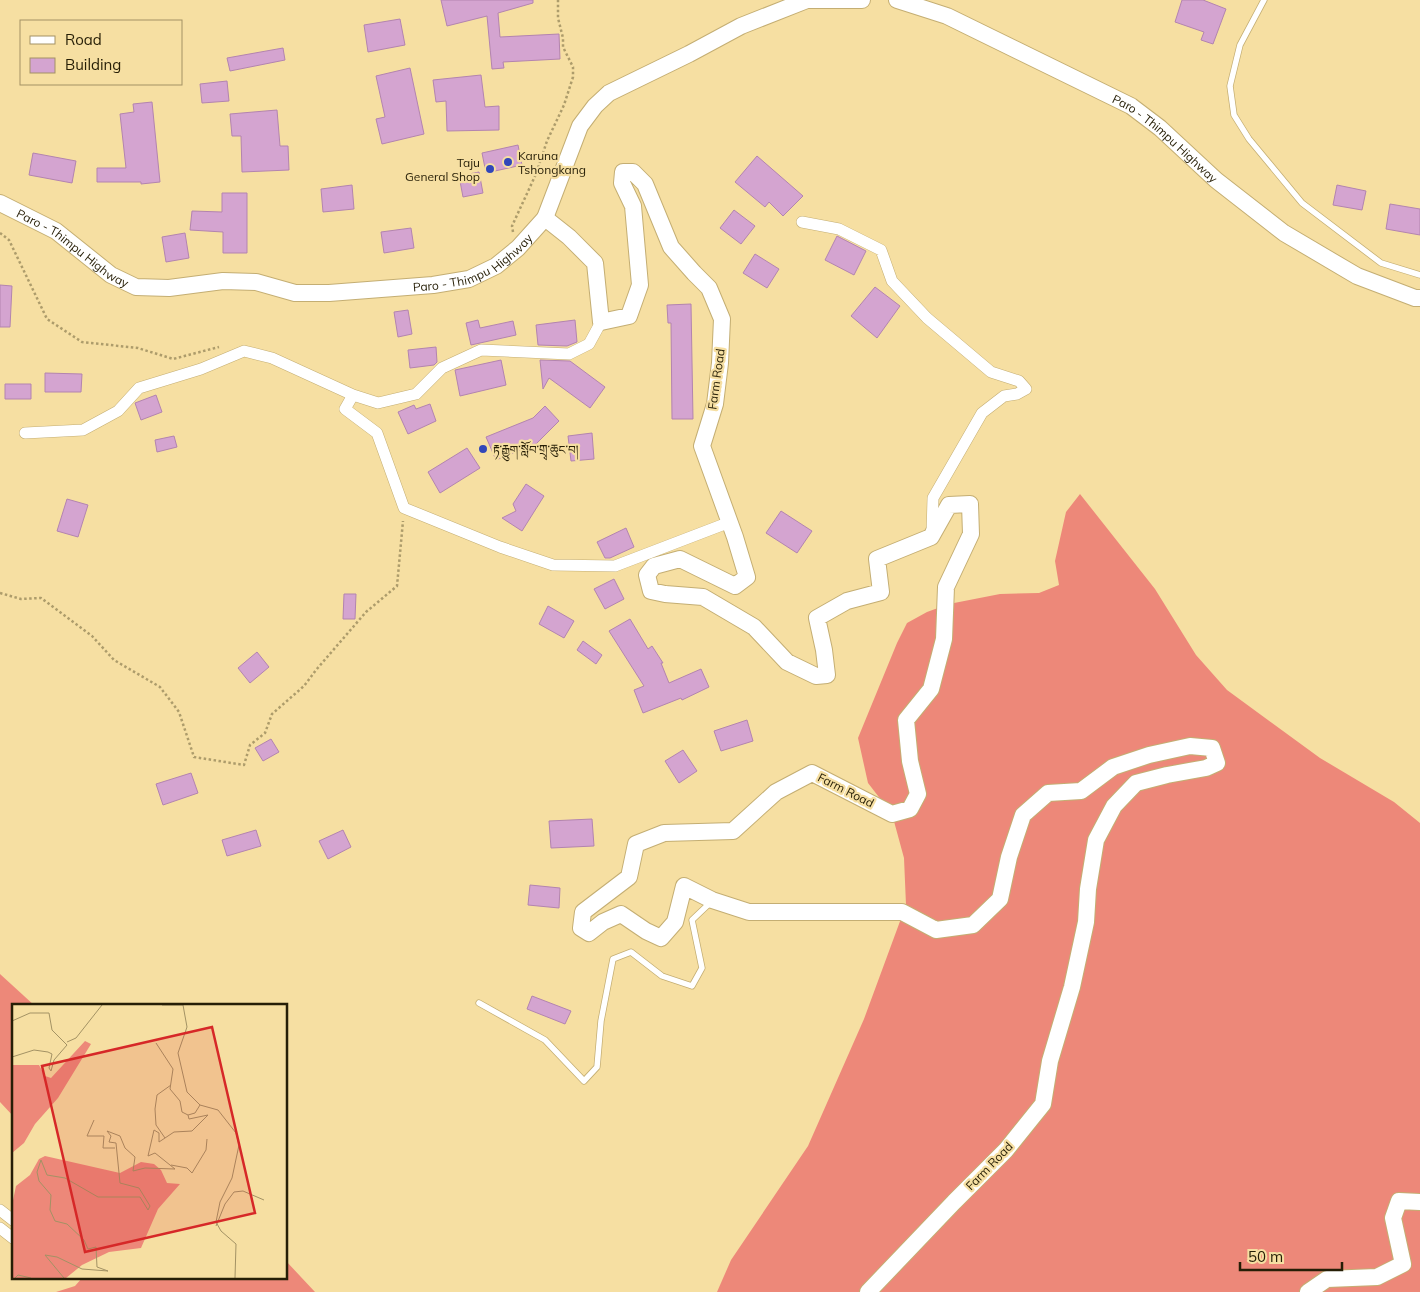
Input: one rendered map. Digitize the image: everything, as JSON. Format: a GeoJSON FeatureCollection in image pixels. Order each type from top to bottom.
{"type":"FeatureCollection","features":[{"type":"Feature","properties":{"kind":"street","name":"Paro - Thimpu Highway"},"geometry":{"type":"LineString","coordinates":[[0,203],[56,232],[111,275],[136,287],[169,288],[223,281],[256,282],[295,293],[329,293],[433,286],[469,279],[496,266],[518,248],[545,218],[580,126],[595,106],[609,93],[741,26],[807,0],[862,0]]}},
{"type":"Feature","properties":{"kind":"street","name":"Paro - Thimpu Highway"},"geometry":{"type":"LineString","coordinates":[[897,0],[947,16],[1131,106],[1160,128],[1216,180],[1284,233],[1357,276],[1415,298],[1420,298]]}},
{"type":"Feature","properties":{"kind":"street","name":"Farm Road"},"geometry":{"type":"LineString","coordinates":[[601,322],[629,316],[640,284],[634,206],[622,183],[623,172],[633,172],[645,184],[671,247],[709,288],[722,318],[720,363],[715,404],[702,446],[730,522],[747,577],[735,586],[680,559],[654,566],[647,575],[651,591],[703,597],[754,627],[787,662],[816,676],[827,674],[817,618],[847,600],[882,592],[877,559],[931,537],[949,505],[970,504],[972,534],[946,587],[944,639],[931,689],[906,720],[910,760],[918,794],[910,809],[892,814],[812,773],[776,792],[733,831],[664,833],[636,844],[629,877],[583,912],[580,928],[589,933],[603,922],[621,914],[660,938],[675,922],[684,886],[712,900],[749,912],[902,912],[936,930],[973,925],[1000,898],[1009,857],[1023,815],[1048,793],[1081,791],[1112,767],[1190,746],[1212,748],[1217,763],[1206,768],[1136,783],[1114,806],[1096,840],[1088,889],[1086,922],[1072,987],[1050,1061],[1043,1104],[1006,1150],[868,1292]]}},
{"type":"Feature","properties":{"kind":"street"},"geometry":{"type":"LineString","coordinates":[[24,434],[83,430],[118,411],[139,388],[202,368],[244,351],[272,358],[353,395],[378,403],[416,394],[442,368],[481,350],[569,354],[589,344],[601,322],[595,263],[569,237],[545,218]]}},
{"type":"Feature","properties":{"kind":"street"},"geometry":{"type":"LineString","coordinates":[[802,222],[839,229],[881,250],[892,281],[927,318],[991,372],[1019,381],[1026,389],[1017,394],[1004,396],[982,413],[933,498],[931,537]]}},
{"type":"Feature","properties":{"kind":"street"},"geometry":{"type":"LineString","coordinates":[[353,395],[345,408],[377,433],[404,508],[500,547],[553,565],[615,566],[730,522]]}},
{"type":"Feature","properties":{"kind":"street"},"geometry":{"type":"LineString","coordinates":[[1308,1292],[1327,1279],[1378,1277],[1403,1264],[1393,1218],[1399,1201],[1420,1202]]}},
{"type":"Feature","properties":{"kind":"street"},"geometry":{"type":"LineString","coordinates":[[0,1210],[12,1219]]}},
{"type":"Feature","properties":{"kind":"street"},"geometry":{"type":"LineString","coordinates":[[0,1228],[12,1237]]}},
{"type":"Feature","properties":{"kind":"lane"},"geometry":{"type":"LineString","coordinates":[[1264,0],[1240,45],[1230,86],[1234,115],[1249,139],[1302,203],[1381,263],[1420,275]]}},
{"type":"Feature","properties":{"kind":"lane"},"geometry":{"type":"LineString","coordinates":[[479,1003],[545,1040],[584,1082],[597,1067],[601,1021],[613,959],[631,952],[662,976],[692,986],[702,968],[692,920],[712,900]]}},
{"type":"Feature","properties":{"kind":"path"},"geometry":{"type":"LineString","coordinates":[[518,248],[512,226],[536,174],[547,141],[564,105],[573,77],[573,67],[563,47],[563,38],[558,18],[558,0]]}},
{"type":"Feature","properties":{"kind":"path"},"geometry":{"type":"LineString","coordinates":[[0,232],[10,240],[47,319],[82,342],[138,348],[173,359],[236,342],[244,351]]}},
{"type":"Feature","properties":{"kind":"path"},"geometry":{"type":"LineString","coordinates":[[0,593],[20,599],[41,598],[92,636],[114,660],[160,688],[179,712],[194,757],[244,765],[250,746],[265,733],[272,714],[304,686],[366,612],[397,586],[404,508]]}},
{"type":"Feature","properties":{"kind":"shaded area"},"geometry":{"type":"Polygon","coordinates":[[[1080,494],[1155,589],[1196,655],[1227,690],[1320,758],[1394,802],[1420,823],[1420,1292],[717,1292],[731,1260],[808,1146],[864,1019],[906,905],[904,858],[892,814],[868,783],[858,738],[897,643],[907,623],[927,612],[949,604],[1000,594],[1039,593],[1059,585],[1055,561],[1066,512],[1080,494]]]}},
{"type":"Feature","properties":{"kind":"shaded area"},"geometry":{"type":"Polygon","coordinates":[[[0,974],[33,1004],[12,1004],[12,1115],[0,1102],[0,974]]]}},
{"type":"Feature","properties":{"kind":"shaded area"},"geometry":{"type":"Polygon","coordinates":[[[288,1263],[315,1292],[56,1292],[75,1286],[80,1280],[288,1280],[288,1263]]]}},
{"type":"Feature","properties":{"kind":"building"},"geometry":{"type":"Polygon","coordinates":[[[441,0],[533,0],[533,3],[498,13],[500,37],[559,34],[560,59],[503,62],[504,68],[492,69],[487,16],[447,26],[441,0]]]}},
{"type":"Feature","properties":{"kind":"building"},"geometry":{"type":"Polygon","coordinates":[[[1182,0],[1203,0],[1226,9],[1213,44],[1201,40],[1204,32],[1175,22],[1182,0]]]}},
{"type":"Feature","properties":{"kind":"building"},"geometry":{"type":"Polygon","coordinates":[[[400,19],[405,45],[368,52],[364,25],[400,19]]]}},
{"type":"Feature","properties":{"kind":"building"},"geometry":{"type":"Polygon","coordinates":[[[283,48],[285,60],[230,71],[227,58],[283,48]]]}},
{"type":"Feature","properties":{"kind":"building"},"geometry":{"type":"Polygon","coordinates":[[[410,68],[424,134],[382,144],[376,119],[385,117],[376,76],[410,68]]]}},
{"type":"Feature","properties":{"kind":"building"},"geometry":{"type":"Polygon","coordinates":[[[481,75],[485,107],[499,106],[499,130],[447,131],[446,101],[436,102],[433,80],[481,75]]]}},
{"type":"Feature","properties":{"kind":"building"},"geometry":{"type":"Polygon","coordinates":[[[227,81],[229,101],[202,103],[200,84],[227,81]]]}},
{"type":"Feature","properties":{"kind":"building"},"geometry":{"type":"Polygon","coordinates":[[[152,102],[160,182],[141,184],[141,182],[97,182],[97,168],[126,168],[120,114],[134,112],[133,104],[152,102]]]}},
{"type":"Feature","properties":{"kind":"building"},"geometry":{"type":"Polygon","coordinates":[[[277,110],[280,146],[288,146],[289,170],[242,172],[241,136],[232,136],[230,114],[277,110]]]}},
{"type":"Feature","properties":{"kind":"building"},"geometry":{"type":"Polygon","coordinates":[[[518,145],[522,165],[486,173],[482,153],[518,145]]]}},
{"type":"Feature","properties":{"kind":"building"},"geometry":{"type":"Polygon","coordinates":[[[33,153],[76,161],[72,183],[29,175],[33,153]]]}},
{"type":"Feature","properties":{"kind":"building"},"geometry":{"type":"Polygon","coordinates":[[[757,156],[803,196],[783,216],[769,202],[765,207],[735,182],[757,156]]]}},
{"type":"Feature","properties":{"kind":"building"},"geometry":{"type":"Polygon","coordinates":[[[479,172],[483,193],[463,197],[459,176],[479,172]]]}},
{"type":"Feature","properties":{"kind":"building"},"geometry":{"type":"Polygon","coordinates":[[[352,185],[354,209],[323,212],[321,189],[352,185]]]}},
{"type":"Feature","properties":{"kind":"building"},"geometry":{"type":"Polygon","coordinates":[[[1337,185],[1366,191],[1362,210],[1333,205],[1337,185]]]}},
{"type":"Feature","properties":{"kind":"building"},"geometry":{"type":"Polygon","coordinates":[[[222,193],[247,193],[247,253],[223,253],[223,232],[190,230],[192,211],[222,212],[222,193]]]}},
{"type":"Feature","properties":{"kind":"building"},"geometry":{"type":"Polygon","coordinates":[[[1390,204],[1420,209],[1420,235],[1386,229],[1390,204]]]}},
{"type":"Feature","properties":{"kind":"building"},"geometry":{"type":"Polygon","coordinates":[[[734,210],[755,226],[741,244],[720,228],[734,210]]]}},
{"type":"Feature","properties":{"kind":"building"},"geometry":{"type":"Polygon","coordinates":[[[411,228],[414,248],[384,253],[381,232],[411,228]]]}},
{"type":"Feature","properties":{"kind":"building"},"geometry":{"type":"Polygon","coordinates":[[[185,233],[189,258],[166,262],[162,237],[185,233]]]}},
{"type":"Feature","properties":{"kind":"building"},"geometry":{"type":"Polygon","coordinates":[[[837,236],[866,251],[854,275],[825,260],[837,236]]]}},
{"type":"Feature","properties":{"kind":"building"},"geometry":{"type":"Polygon","coordinates":[[[755,254],[779,269],[767,288],[743,273],[755,254]]]}},
{"type":"Feature","properties":{"kind":"building"},"geometry":{"type":"Polygon","coordinates":[[[0,285],[12,286],[10,327],[0,327],[0,285]]]}},
{"type":"Feature","properties":{"kind":"building"},"geometry":{"type":"Polygon","coordinates":[[[875,287],[900,306],[877,338],[851,316],[875,287]]]}},
{"type":"Feature","properties":{"kind":"building"},"geometry":{"type":"Polygon","coordinates":[[[691,304],[693,419],[672,419],[671,323],[668,323],[667,305],[691,304]]]}},
{"type":"Feature","properties":{"kind":"building"},"geometry":{"type":"Polygon","coordinates":[[[408,310],[412,334],[398,337],[394,312],[408,310]]]}},
{"type":"Feature","properties":{"kind":"building"},"geometry":{"type":"Polygon","coordinates":[[[478,320],[480,328],[513,321],[516,335],[471,345],[466,323],[478,320]]]}},
{"type":"Feature","properties":{"kind":"building"},"geometry":{"type":"Polygon","coordinates":[[[575,320],[577,342],[567,346],[538,345],[536,325],[575,320]]]}},
{"type":"Feature","properties":{"kind":"building"},"geometry":{"type":"Polygon","coordinates":[[[436,347],[437,362],[434,365],[410,368],[408,350],[436,347]]]}},
{"type":"Feature","properties":{"kind":"building"},"geometry":{"type":"Polygon","coordinates":[[[501,360],[506,385],[460,396],[455,370],[501,360]]]}},
{"type":"Feature","properties":{"kind":"building"},"geometry":{"type":"Polygon","coordinates":[[[540,360],[570,361],[605,387],[590,408],[549,378],[543,389],[540,360]]]}},
{"type":"Feature","properties":{"kind":"building"},"geometry":{"type":"Polygon","coordinates":[[[45,373],[82,374],[81,392],[45,392],[45,373]]]}},
{"type":"Feature","properties":{"kind":"building"},"geometry":{"type":"Polygon","coordinates":[[[5,384],[31,384],[31,399],[5,399],[5,384]]]}},
{"type":"Feature","properties":{"kind":"building"},"geometry":{"type":"Polygon","coordinates":[[[156,395],[162,412],[141,420],[135,403],[156,395]]]}},
{"type":"Feature","properties":{"kind":"building"},"geometry":{"type":"Polygon","coordinates":[[[430,404],[436,421],[408,434],[398,412],[414,405],[416,409],[430,404]]]}},
{"type":"Feature","properties":{"kind":"building"},"geometry":{"type":"Polygon","coordinates":[[[545,406],[559,421],[536,444],[496,460],[486,437],[533,418],[545,406]]]}},
{"type":"Feature","properties":{"kind":"building"},"geometry":{"type":"Polygon","coordinates":[[[592,433],[594,459],[571,461],[568,436],[592,433]]]}},
{"type":"Feature","properties":{"kind":"building"},"geometry":{"type":"Polygon","coordinates":[[[174,436],[177,447],[157,452],[155,440],[174,436]]]}},
{"type":"Feature","properties":{"kind":"building"},"geometry":{"type":"Polygon","coordinates":[[[467,448],[480,468],[440,493],[428,472],[467,448]]]}},
{"type":"Feature","properties":{"kind":"building"},"geometry":{"type":"Polygon","coordinates":[[[526,484],[544,496],[522,531],[502,518],[516,511],[513,504],[526,484]]]}},
{"type":"Feature","properties":{"kind":"building"},"geometry":{"type":"Polygon","coordinates":[[[67,499],[88,505],[78,537],[57,531],[67,499]]]}},
{"type":"Feature","properties":{"kind":"building"},"geometry":{"type":"Polygon","coordinates":[[[781,511],[812,531],[797,553],[766,533],[781,511]]]}},
{"type":"Feature","properties":{"kind":"building"},"geometry":{"type":"Polygon","coordinates":[[[626,528],[634,547],[610,558],[605,558],[597,542],[626,528]]]}},
{"type":"Feature","properties":{"kind":"building"},"geometry":{"type":"Polygon","coordinates":[[[614,579],[624,599],[605,609],[594,589],[614,579]]]}},
{"type":"Feature","properties":{"kind":"building"},"geometry":{"type":"Polygon","coordinates":[[[344,594],[356,594],[355,619],[343,619],[344,594]]]}},
{"type":"Feature","properties":{"kind":"building"},"geometry":{"type":"Polygon","coordinates":[[[548,606],[574,621],[564,638],[539,624],[548,606]]]}},
{"type":"Feature","properties":{"kind":"building"},"geometry":{"type":"Polygon","coordinates":[[[630,619],[648,649],[652,646],[663,663],[661,663],[669,683],[701,669],[709,687],[682,700],[681,698],[643,713],[634,690],[644,686],[609,631],[630,619]]]}},
{"type":"Feature","properties":{"kind":"building"},"geometry":{"type":"Polygon","coordinates":[[[583,641],[602,655],[596,664],[577,650],[583,641]]]}},
{"type":"Feature","properties":{"kind":"building"},"geometry":{"type":"Polygon","coordinates":[[[257,652],[269,667],[250,683],[238,668],[257,652]]]}},
{"type":"Feature","properties":{"kind":"building"},"geometry":{"type":"Polygon","coordinates":[[[747,720],[753,741],[721,751],[714,731],[747,720]]]}},
{"type":"Feature","properties":{"kind":"building"},"geometry":{"type":"Polygon","coordinates":[[[271,739],[279,752],[263,761],[255,748],[271,739]]]}},
{"type":"Feature","properties":{"kind":"building"},"geometry":{"type":"Polygon","coordinates":[[[683,750],[697,771],[679,783],[665,761],[683,750]]]}},
{"type":"Feature","properties":{"kind":"building"},"geometry":{"type":"Polygon","coordinates":[[[191,773],[198,793],[163,805],[156,784],[191,773]]]}},
{"type":"Feature","properties":{"kind":"building"},"geometry":{"type":"Polygon","coordinates":[[[592,819],[594,846],[551,848],[549,821],[592,819]]]}},
{"type":"Feature","properties":{"kind":"building"},"geometry":{"type":"Polygon","coordinates":[[[256,830],[261,846],[227,856],[222,840],[256,830]]]}},
{"type":"Feature","properties":{"kind":"building"},"geometry":{"type":"Polygon","coordinates":[[[343,830],[351,847],[328,859],[319,841],[343,830]]]}},
{"type":"Feature","properties":{"kind":"building"},"geometry":{"type":"Polygon","coordinates":[[[530,885],[560,888],[559,908],[528,905],[530,885]]]}},
{"type":"Feature","properties":{"kind":"building"},"geometry":{"type":"Polygon","coordinates":[[[532,996],[571,1011],[565,1024],[527,1009],[532,996]]]}},
{"type":"Feature","properties":{"kind":"place","name":"Karuna Tshongkang"},"geometry":{"type":"Point","coordinates":[508,162]}},
{"type":"Feature","properties":{"kind":"place","name":"Taju General Shop"},"geometry":{"type":"Point","coordinates":[490,169]}},
{"type":"Feature","properties":{"kind":"place","name":"རྟ་རྒྱུག་སློབ་གྲྭ་ཆུང་བ།"},"geometry":{"type":"Point","coordinates":[483,449]}}]}
